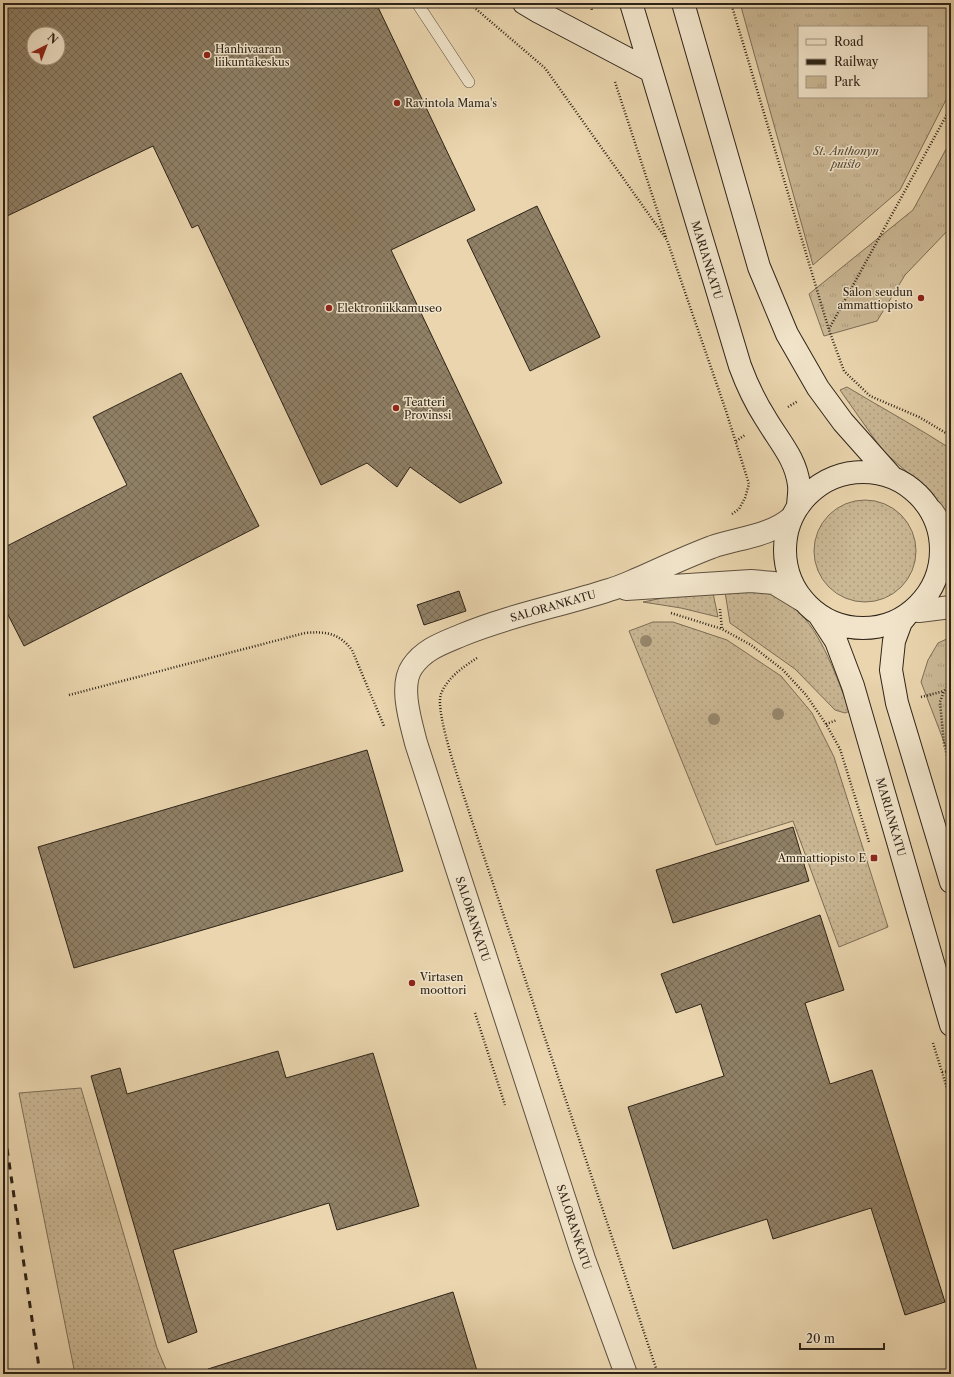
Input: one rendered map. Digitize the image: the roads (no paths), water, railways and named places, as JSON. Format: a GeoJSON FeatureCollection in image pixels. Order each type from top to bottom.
{"type":"FeatureCollection","features":[{"type":"Feature","properties":{"kind":"main road"},"geometry":{"type":"LineString","coordinates":[[524,3],[651,71]]}},
{"type":"Feature","properties":{"kind":"main road","name":"MARIANKATU"},"geometry":{"type":"LineString","coordinates":[[631,3],[740,366],[751,394],[767,421],[786,447],[798,476],[800,487],[794,512]]}},
{"type":"Feature","properties":{"kind":"main road"},"geometry":{"type":"LineString","coordinates":[[683,3],[759,267],[787,334],[818,388],[843,422],[891,476],[914,490],[932,511],[951,539]]}},
{"type":"Feature","properties":{"kind":"main road"},"geometry":{"type":"LineString","coordinates":[[891,476],[865,471],[838,475],[818,485],[802,500],[794,512],[785,539],[785,561],[791,582],[802,600],[819,615],[839,625],[860,629],[882,627],[900,620],[910,613],[951,607]]}},
{"type":"Feature","properties":{"kind":"main road"},"geometry":{"type":"LineString","coordinates":[[932,511],[941,536],[941,563],[936,581],[927,597],[901,622],[894,641],[891,670],[897,703],[951,882]]}},
{"type":"Feature","properties":{"kind":"main road","name":"SALORANKATU"},"geometry":{"type":"LineString","coordinates":[[626,1374],[584,1259],[418,751],[406,701],[407,680],[411,668],[422,655],[434,646],[487,625],[534,610],[611,590],[713,547],[779,526],[794,512]]}},
{"type":"Feature","properties":{"kind":"main road","name":"SALORANKATU"},"geometry":{"type":"LineString","coordinates":[[611,590],[751,581],[774,583],[802,600]]}},
{"type":"Feature","properties":{"kind":"main road","name":"MARIANKATU"},"geometry":{"type":"LineString","coordinates":[[819,615],[836,641],[853,686],[951,1025]]}},
{"type":"Feature","properties":{"kind":"lane"},"geometry":{"type":"LineString","coordinates":[[417,3],[469,82]]}},
{"type":"Feature","properties":{"kind":"railway"},"geometry":{"type":"LineString","coordinates":[[3,1121],[40,1374]]}},
{"type":"Feature","properties":{"kind":"place","name":"Hanhivaaran liikuntakeskus"},"geometry":{"type":"Point","coordinates":[207,55]}},
{"type":"Feature","properties":{"kind":"place","name":"Ravintola Mama's"},"geometry":{"type":"Point","coordinates":[397,103]}},
{"type":"Feature","properties":{"kind":"place","name":"Salon seudun ammattiopisto"},"geometry":{"type":"Point","coordinates":[921,298]}},
{"type":"Feature","properties":{"kind":"place","name":"Elektroniikkamuseo"},"geometry":{"type":"Point","coordinates":[329,308]}},
{"type":"Feature","properties":{"kind":"place","name":"Teatteri Provinssi"},"geometry":{"type":"Point","coordinates":[396,408]}},
{"type":"Feature","properties":{"kind":"place","name":"Ammattiopisto E"},"geometry":{"type":"Point","coordinates":[874,858]}},
{"type":"Feature","properties":{"kind":"place","name":"Virtasen moottori"},"geometry":{"type":"Point","coordinates":[412,983]}},
{"type":"Feature","properties":{"kind":"park label","name":"St. Anthonyn puisto"},"geometry":{"type":"Point","coordinates":[846,157]}}]}
